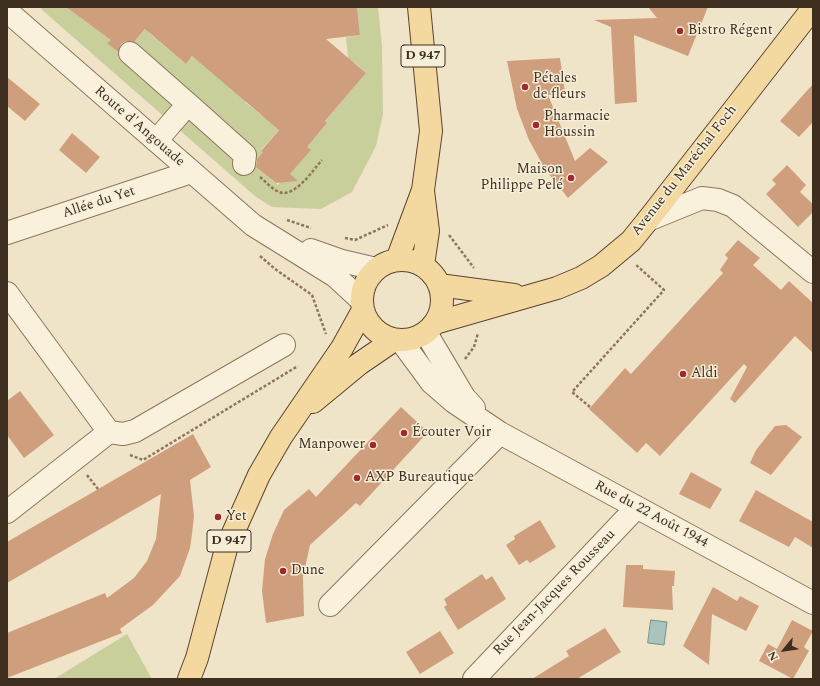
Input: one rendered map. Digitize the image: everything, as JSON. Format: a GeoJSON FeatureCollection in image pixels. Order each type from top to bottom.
{"type":"FeatureCollection","features":[{"type":"Feature","properties":{"kind":"main road","name":"D 947"},"geometry":{"type":"LineString","coordinates":[[397,260],[423,190],[431,131],[419,7]]}},
{"type":"Feature","properties":{"kind":"main road","name":"Avenue du Maréchal Foch"},"geometry":{"type":"LineString","coordinates":[[431,328],[581,278],[601,266],[631,241],[813,8]]}},
{"type":"Feature","properties":{"kind":"main road","name":"D 947"},"geometry":{"type":"LineString","coordinates":[[423,190],[428,231],[423,265]]}},
{"type":"Feature","properties":{"kind":"main road"},"geometry":{"type":"LineString","coordinates":[[397,260],[410,260],[423,265],[433,274],[440,285],[442,298],[431,328],[415,339],[398,340],[387,338],[376,330],[367,320],[362,305],[363,289],[368,278],[376,269],[386,263],[397,260]]}},
{"type":"Feature","properties":{"kind":"main road","name":"Avenue du Maréchal Foch"},"geometry":{"type":"LineString","coordinates":[[440,285],[527,297]]}},
{"type":"Feature","properties":{"kind":"main road","name":"D 947"},"geometry":{"type":"LineString","coordinates":[[188,679],[197,658],[226,549],[259,475],[281,437],[342,348],[362,305]]}},
{"type":"Feature","properties":{"kind":"main road","name":"D 947"},"geometry":{"type":"LineString","coordinates":[[297,415],[359,364],[398,340]]}},
{"type":"Feature","properties":{"kind":"street","name":"Route d'Angouade"},"geometry":{"type":"LineString","coordinates":[[7,11],[253,225],[335,276],[362,305]]}},
{"type":"Feature","properties":{"kind":"street"},"geometry":{"type":"LineString","coordinates":[[130,53],[245,155],[244,164]]}},
{"type":"Feature","properties":{"kind":"street"},"geometry":{"type":"LineString","coordinates":[[156,141],[188,104]]}},
{"type":"Feature","properties":{"kind":"street","name":"Allée du Yet"},"geometry":{"type":"LineString","coordinates":[[7,233],[191,172]]}},
{"type":"Feature","properties":{"kind":"street"},"geometry":{"type":"LineString","coordinates":[[648,220],[702,198],[718,200],[733,206],[813,272]]}},
{"type":"Feature","properties":{"kind":"street","name":"Route d'Angouade"},"geometry":{"type":"LineString","coordinates":[[274,238],[342,261],[376,269]]}},
{"type":"Feature","properties":{"kind":"street"},"geometry":{"type":"LineString","coordinates":[[7,293],[109,432],[123,434],[135,431],[284,345]]}},
{"type":"Feature","properties":{"kind":"street","name":"Rue du 22 Août 1944"},"geometry":{"type":"LineString","coordinates":[[431,328],[464,397],[494,429]]}},
{"type":"Feature","properties":{"kind":"street","name":"Rue du 22 Août 1944"},"geometry":{"type":"LineString","coordinates":[[398,340],[432,383],[454,402],[494,429],[636,508],[813,603]]}},
{"type":"Feature","properties":{"kind":"street"},"geometry":{"type":"LineString","coordinates":[[330,605],[494,429]]}},
{"type":"Feature","properties":{"kind":"street"},"geometry":{"type":"LineString","coordinates":[[7,512],[109,432]]}},
{"type":"Feature","properties":{"kind":"street","name":"Rue Jean-Jacques Rousseau"},"geometry":{"type":"LineString","coordinates":[[474,679],[636,508]]}},
{"type":"Feature","properties":{"kind":"path"},"geometry":{"type":"LineString","coordinates":[[244,164],[278,192],[285,194],[295,191],[322,160]]}},
{"type":"Feature","properties":{"kind":"path"},"geometry":{"type":"LineString","coordinates":[[283,218],[317,230]]}},
{"type":"Feature","properties":{"kind":"path"},"geometry":{"type":"LineString","coordinates":[[340,236],[355,240],[386,225],[391,226]]}},
{"type":"Feature","properties":{"kind":"path"},"geometry":{"type":"LineString","coordinates":[[447,232],[475,270]]}},
{"type":"Feature","properties":{"kind":"path"},"geometry":{"type":"LineString","coordinates":[[257,254],[274,269],[312,295],[327,339]]}},
{"type":"Feature","properties":{"kind":"path"},"geometry":{"type":"LineString","coordinates":[[590,407],[572,392],[664,290],[635,264]]}},
{"type":"Feature","properties":{"kind":"path"},"geometry":{"type":"LineString","coordinates":[[463,362],[474,346],[478,332]]}},
{"type":"Feature","properties":{"kind":"green space"},"geometry":{"type":"Polygon","coordinates":[[[43,7],[66,7],[91,25],[138,7],[108,43],[122,56],[147,27],[151,30],[149,33],[186,64],[196,52],[251,95],[245,102],[261,115],[282,126],[261,150],[263,152],[253,164],[278,185],[280,182],[290,181],[290,174],[310,150],[307,147],[327,123],[325,121],[366,73],[354,62],[349,67],[346,37],[360,35],[357,7],[378,7],[382,46],[383,114],[376,146],[352,192],[321,209],[272,207],[256,197],[41,9],[43,7]]]}},
{"type":"Feature","properties":{"kind":"green space"},"geometry":{"type":"Polygon","coordinates":[[[127,634],[152,679],[54,679],[127,634]]]}},
{"type":"Feature","properties":{"kind":"water"},"geometry":{"type":"Polygon","coordinates":[[[651,620],[667,622],[664,645],[648,643],[651,620]]]}},
{"type":"Feature","properties":{"kind":"building"},"geometry":{"type":"Polygon","coordinates":[[[66,7],[357,7],[360,35],[326,39],[366,73],[325,121],[327,123],[307,147],[311,150],[290,174],[298,181],[276,183],[256,167],[257,159],[263,152],[261,151],[279,130],[192,56],[186,64],[145,29],[134,42],[126,41],[121,44],[118,52],[107,43],[111,40],[66,7]]]}},
{"type":"Feature","properties":{"kind":"building"},"geometry":{"type":"Polygon","coordinates":[[[648,7],[708,7],[688,56],[634,35],[637,102],[615,104],[611,27],[594,20],[657,18],[648,7]]]}},
{"type":"Feature","properties":{"kind":"building"},"geometry":{"type":"Polygon","coordinates":[[[560,58],[565,92],[548,95],[575,161],[590,148],[608,162],[568,198],[545,169],[529,140],[517,109],[507,61],[560,58]]]}},
{"type":"Feature","properties":{"kind":"building"},"geometry":{"type":"Polygon","coordinates":[[[7,77],[40,104],[25,121],[7,106],[7,77]]]}},
{"type":"Feature","properties":{"kind":"building"},"geometry":{"type":"Polygon","coordinates":[[[813,84],[813,122],[799,137],[780,121],[813,84]]]}},
{"type":"Feature","properties":{"kind":"building"},"geometry":{"type":"Polygon","coordinates":[[[72,133],[100,157],[86,173],[59,150],[72,133]]]}},
{"type":"Feature","properties":{"kind":"building"},"geometry":{"type":"Polygon","coordinates":[[[787,165],[806,185],[800,192],[813,204],[813,212],[798,227],[766,194],[776,184],[772,180],[787,165]]]}},
{"type":"Feature","properties":{"kind":"building","name":"Aldi"},"geometry":{"type":"Polygon","coordinates":[[[738,240],[760,258],[753,265],[781,290],[789,281],[813,303],[813,353],[795,336],[735,403],[730,399],[747,367],[744,364],[660,456],[646,443],[637,453],[589,409],[625,368],[631,374],[723,273],[720,270],[728,258],[725,255],[738,240]]]}},
{"type":"Feature","properties":{"kind":"building"},"geometry":{"type":"Polygon","coordinates":[[[20,391],[54,435],[24,458],[7,435],[7,401],[20,391]]]}},
{"type":"Feature","properties":{"kind":"building"},"geometry":{"type":"Polygon","coordinates":[[[401,407],[428,432],[360,506],[356,503],[310,545],[303,577],[304,616],[266,623],[262,591],[265,559],[273,534],[284,510],[309,489],[316,497],[401,407]]]}},
{"type":"Feature","properties":{"kind":"building"},"geometry":{"type":"Polygon","coordinates":[[[786,425],[802,437],[771,475],[750,463],[756,450],[775,426],[786,425]]]}},
{"type":"Feature","properties":{"kind":"building"},"geometry":{"type":"Polygon","coordinates":[[[193,434],[211,467],[190,480],[194,516],[190,548],[180,576],[153,605],[120,629],[122,633],[7,678],[7,633],[105,593],[107,598],[134,578],[147,561],[156,539],[161,494],[7,583],[7,542],[193,434]]]}},
{"type":"Feature","properties":{"kind":"building"},"geometry":{"type":"Polygon","coordinates":[[[691,472],[722,489],[710,509],[679,494],[691,472]]]}},
{"type":"Feature","properties":{"kind":"building"},"geometry":{"type":"Polygon","coordinates":[[[756,490],[813,522],[813,548],[795,537],[789,547],[739,521],[756,490]]]}},
{"type":"Feature","properties":{"kind":"building"},"geometry":{"type":"Polygon","coordinates":[[[540,520],[556,547],[530,563],[527,560],[519,565],[506,545],[515,539],[514,536],[540,520]]]}},
{"type":"Feature","properties":{"kind":"building"},"geometry":{"type":"Polygon","coordinates":[[[626,565],[643,565],[643,569],[675,571],[674,586],[672,586],[673,610],[623,607],[626,565]]]}},
{"type":"Feature","properties":{"kind":"building"},"geometry":{"type":"Polygon","coordinates":[[[482,574],[486,580],[492,576],[506,599],[458,630],[444,607],[447,605],[444,599],[482,574]]]}},
{"type":"Feature","properties":{"kind":"building"},"geometry":{"type":"Polygon","coordinates":[[[713,587],[737,601],[740,596],[759,606],[746,631],[712,614],[709,665],[683,646],[713,587]]]}},
{"type":"Feature","properties":{"kind":"building"},"geometry":{"type":"Polygon","coordinates":[[[792,620],[813,631],[804,647],[809,651],[793,679],[759,661],[768,644],[777,649],[792,620]]]}},
{"type":"Feature","properties":{"kind":"building"},"geometry":{"type":"Polygon","coordinates":[[[605,628],[621,652],[577,679],[532,679],[569,656],[566,651],[605,628]]]}},
{"type":"Feature","properties":{"kind":"building"},"geometry":{"type":"Polygon","coordinates":[[[440,631],[454,653],[420,674],[406,652],[440,631]]]}},
{"type":"Feature","properties":{"kind":"place","name":"Bistro Régent"},"geometry":{"type":"Point","coordinates":[680,31]}},
{"type":"Feature","properties":{"kind":"place","name":"Pétales de fleurs"},"geometry":{"type":"Point","coordinates":[525,87]}},
{"type":"Feature","properties":{"kind":"place","name":"Pharmacie Houssin"},"geometry":{"type":"Point","coordinates":[536,125]}},
{"type":"Feature","properties":{"kind":"place","name":"Maison Philippe Pelé"},"geometry":{"type":"Point","coordinates":[571,178]}},
{"type":"Feature","properties":{"kind":"place","name":"Aldi"},"geometry":{"type":"Point","coordinates":[683,374]}},
{"type":"Feature","properties":{"kind":"place","name":"Écouter Voir"},"geometry":{"type":"Point","coordinates":[404,433]}},
{"type":"Feature","properties":{"kind":"place","name":"Manpower"},"geometry":{"type":"Point","coordinates":[373,445]}},
{"type":"Feature","properties":{"kind":"place","name":"AXP Bureautique"},"geometry":{"type":"Point","coordinates":[357,478]}},
{"type":"Feature","properties":{"kind":"place","name":"Yet"},"geometry":{"type":"Point","coordinates":[218,517]}},
{"type":"Feature","properties":{"kind":"place","name":"Dune"},"geometry":{"type":"Point","coordinates":[283,571]}}]}
